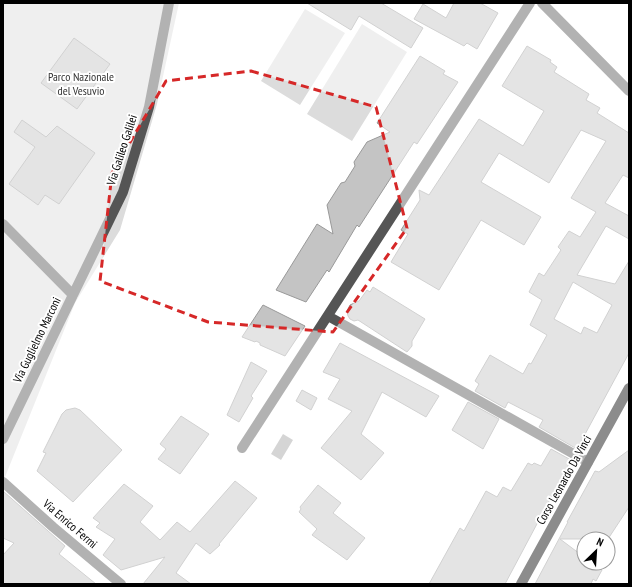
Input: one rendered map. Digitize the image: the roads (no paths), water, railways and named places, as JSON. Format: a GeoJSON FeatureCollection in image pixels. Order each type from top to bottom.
{"type":"FeatureCollection","features":[{"type":"Feature","properties":{"kind":"main road","name":"Corso Leonardo Da Vinci"},"geometry":{"type":"LineString","coordinates":[[521,584],[629,388]]}},
{"type":"Feature","properties":{"kind":"street","name":"Via Galileo Galilei"},"geometry":{"type":"LineString","coordinates":[[73,295],[123,192],[150,108],[169,3]]}},
{"type":"Feature","properties":{"kind":"street"},"geometry":{"type":"LineString","coordinates":[[242,448],[530,3]]}},
{"type":"Feature","properties":{"kind":"street"},"geometry":{"type":"LineString","coordinates":[[542,3],[629,91]]}},
{"type":"Feature","properties":{"kind":"street"},"geometry":{"type":"LineString","coordinates":[[3,224],[73,295]]}},
{"type":"Feature","properties":{"kind":"street","name":"Via Guglielmo Marconi"},"geometry":{"type":"LineString","coordinates":[[3,439],[73,295]]}},
{"type":"Feature","properties":{"kind":"street"},"geometry":{"type":"LineString","coordinates":[[328,316],[588,462]]}},
{"type":"Feature","properties":{"kind":"street","name":"Via Enrico Fermi"},"geometry":{"type":"LineString","coordinates":[[3,482],[53,527],[121,584]]}},
{"type":"Feature","properties":{"kind":"park label","name":"Parco Nazionale del Vesuvio"},"geometry":{"type":"Point","coordinates":[81,84]}}]}
